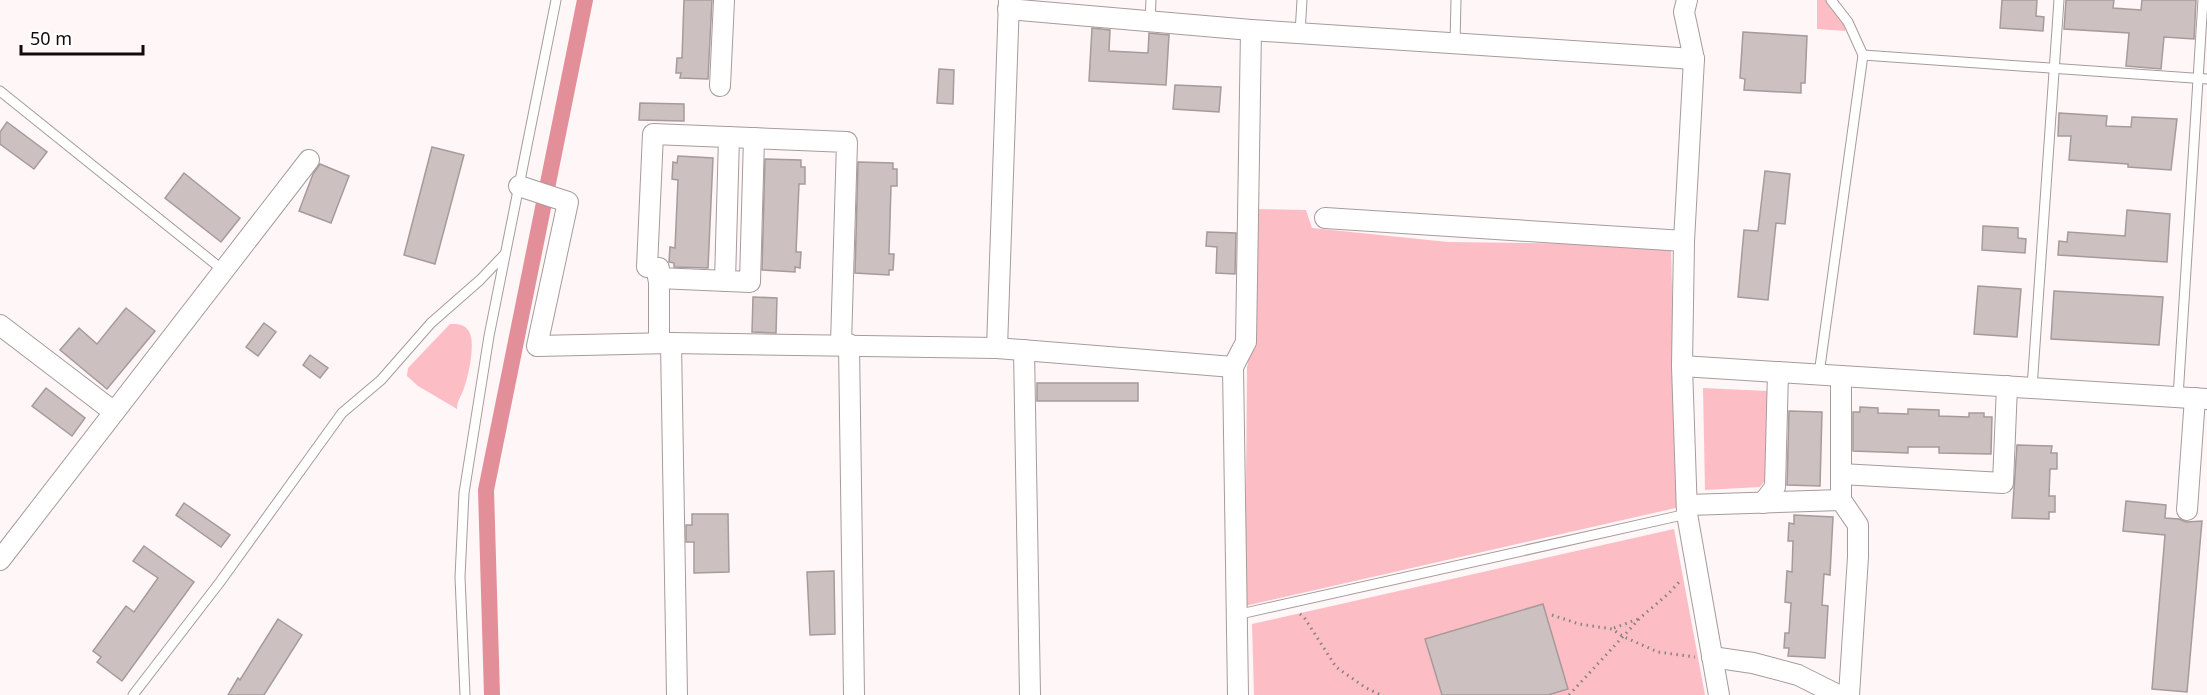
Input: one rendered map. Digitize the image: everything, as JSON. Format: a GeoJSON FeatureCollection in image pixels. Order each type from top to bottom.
{"type":"FeatureCollection","features":[{"type":"Feature","properties":{"kind":"street"},"geometry":{"type":"LineString","coordinates":[[724,0],[726,82],[737,0]]}},
{"type":"Feature","properties":{"kind":"street"},"geometry":{"type":"LineString","coordinates":[[1688,0],[1684,12],[1694,58],[1684,241],[1682,366],[1687,509],[1719,695]]}},
{"type":"Feature","properties":{"kind":"street"},"geometry":{"type":"LineString","coordinates":[[997,348],[1008,5],[1251,30],[1694,58]]}},
{"type":"Feature","properties":{"kind":"street"},"geometry":{"type":"LineString","coordinates":[[1238,695],[1233,367],[1246,342],[1251,30]]}},
{"type":"Feature","properties":{"kind":"street"},"geometry":{"type":"LineString","coordinates":[[677,695],[665,343],[659,268],[647,267],[653,134],[848,142],[845,344],[854,695]]}},
{"type":"Feature","properties":{"kind":"street"},"geometry":{"type":"LineString","coordinates":[[725,281],[729,137]]}},
{"type":"Feature","properties":{"kind":"street"},"geometry":{"type":"LineString","coordinates":[[658,278],[750,282],[754,138]]}},
{"type":"Feature","properties":{"kind":"street"},"geometry":{"type":"LineString","coordinates":[[0,558],[309,160]]}},
{"type":"Feature","properties":{"kind":"street"},"geometry":{"type":"LineString","coordinates":[[519,186],[568,202],[537,346],[665,343],[997,348],[1233,367]]}},
{"type":"Feature","properties":{"kind":"street"},"geometry":{"type":"LineString","coordinates":[[1325,218],[1684,241]]}},
{"type":"Feature","properties":{"kind":"street"},"geometry":{"type":"LineString","coordinates":[[0,324],[114,412]]}},
{"type":"Feature","properties":{"kind":"street"},"geometry":{"type":"LineString","coordinates":[[1024,350],[1030,695]]}},
{"type":"Feature","properties":{"kind":"street"},"geometry":{"type":"LineString","coordinates":[[1682,366],[2193,398],[2187,510]]}},
{"type":"Feature","properties":{"kind":"street"},"geometry":{"type":"LineString","coordinates":[[1763,503],[1775,487],[1778,372]]}},
{"type":"Feature","properties":{"kind":"street"},"geometry":{"type":"LineString","coordinates":[[1841,376],[1841,500],[1858,525],[1849,695]]}},
{"type":"Feature","properties":{"kind":"street"},"geometry":{"type":"LineString","coordinates":[[1840,474],[2003,483],[2007,386]]}},
{"type":"Feature","properties":{"kind":"street"},"geometry":{"type":"LineString","coordinates":[[1687,509],[1841,500]]}},
{"type":"Feature","properties":{"kind":"street"},"geometry":{"type":"LineString","coordinates":[[1712,657],[1753,663],[1798,675],[1838,695]]}},
{"type":"Feature","properties":{"kind":"lane"},"geometry":{"type":"LineString","coordinates":[[465,695],[460,577],[464,493],[489,336],[556,0]]}},
{"type":"Feature","properties":{"kind":"lane"},"geometry":{"type":"LineString","coordinates":[[1150,21],[1151,0]]}},
{"type":"Feature","properties":{"kind":"lane"},"geometry":{"type":"LineString","coordinates":[[1300,33],[1302,0]]}},
{"type":"Feature","properties":{"kind":"lane"},"geometry":{"type":"LineString","coordinates":[[1455,43],[1456,0]]}},
{"type":"Feature","properties":{"kind":"lane"},"geometry":{"type":"LineString","coordinates":[[1819,374],[1863,55],[1848,21],[1832,0]]}},
{"type":"Feature","properties":{"kind":"lane"},"geometry":{"type":"LineString","coordinates":[[2032,388],[2059,0]]}},
{"type":"Feature","properties":{"kind":"lane"},"geometry":{"type":"LineString","coordinates":[[2193,398],[2197,78],[2203,0]]}},
{"type":"Feature","properties":{"kind":"lane"},"geometry":{"type":"LineString","coordinates":[[1863,55],[2207,79]]}},
{"type":"Feature","properties":{"kind":"lane"},"geometry":{"type":"LineString","coordinates":[[0,91],[224,270]]}},
{"type":"Feature","properties":{"kind":"lane"},"geometry":{"type":"LineString","coordinates":[[134,695],[227,573],[342,413],[381,380],[431,323],[480,280],[505,254]]}},
{"type":"Feature","properties":{"kind":"lane"},"geometry":{"type":"LineString","coordinates":[[1236,615],[1687,509]]}},
{"type":"Feature","properties":{"kind":"path"},"geometry":{"type":"LineString","coordinates":[[1569,695],[1641,617],[1668,594],[1696,563]]}},
{"type":"Feature","properties":{"kind":"path"},"geometry":{"type":"LineString","coordinates":[[1287,604],[1304,617],[1336,667],[1366,688],[1381,695]]}},
{"type":"Feature","properties":{"kind":"path"},"geometry":{"type":"LineString","coordinates":[[1552,615],[1579,624],[1612,629],[1658,652],[1712,657]]}},
{"type":"Feature","properties":{"kind":"path"},"geometry":{"type":"LineString","coordinates":[[1612,629],[1641,617]]}},
{"type":"Feature","properties":{"kind":"shaded area"},"geometry":{"type":"Polygon","coordinates":[[[1817,0],[1827,0],[1846,27],[1845,31],[1817,29],[1817,0]]]}},
{"type":"Feature","properties":{"kind":"shaded area"},"geometry":{"type":"Polygon","coordinates":[[[1255,209],[1306,210],[1312,228],[1448,242],[1671,245],[1680,507],[1245,606],[1247,367],[1253,338],[1255,209]]]}},
{"type":"Feature","properties":{"kind":"shaded area"},"geometry":{"type":"Polygon","coordinates":[[[450,324],[466,328],[471,335],[472,342],[469,369],[457,409],[418,386],[407,376],[408,368],[450,324]]]}},
{"type":"Feature","properties":{"kind":"shaded area"},"geometry":{"type":"Polygon","coordinates":[[[1703,388],[1768,391],[1767,478],[1760,487],[1705,490],[1703,388]]]}},
{"type":"Feature","properties":{"kind":"shaded area"},"geometry":{"type":"Polygon","coordinates":[[[1674,529],[1705,695],[1254,695],[1252,624],[1674,529]]]}},
{"type":"Feature","properties":{"kind":"building"},"geometry":{"type":"Polygon","coordinates":[[[684,0],[712,0],[708,79],[680,78],[681,73],[676,73],[677,58],[682,58],[684,0]]]}},
{"type":"Feature","properties":{"kind":"building"},"geometry":{"type":"Polygon","coordinates":[[[2002,0],[2037,0],[2036,16],[2044,17],[2043,31],[2000,28],[2002,0]]]}},
{"type":"Feature","properties":{"kind":"building"},"geometry":{"type":"Polygon","coordinates":[[[2066,0],[2114,0],[2113,8],[2141,10],[2142,0],[2196,0],[2194,39],[2164,37],[2161,69],[2126,66],[2129,33],[2064,29],[2066,0]]]}},
{"type":"Feature","properties":{"kind":"building"},"geometry":{"type":"Polygon","coordinates":[[[1092,28],[1110,30],[1109,51],[1148,53],[1149,33],[1169,35],[1166,85],[1089,81],[1092,28]]]}},
{"type":"Feature","properties":{"kind":"building"},"geometry":{"type":"Polygon","coordinates":[[[1743,32],[1807,36],[1805,83],[1801,83],[1801,93],[1744,90],[1745,79],[1740,78],[1743,32]]]}},
{"type":"Feature","properties":{"kind":"building"},"geometry":{"type":"Polygon","coordinates":[[[939,69],[954,70],[953,104],[937,103],[939,69]]]}},
{"type":"Feature","properties":{"kind":"building"},"geometry":{"type":"Polygon","coordinates":[[[1175,85],[1221,87],[1219,112],[1173,109],[1175,85]]]}},
{"type":"Feature","properties":{"kind":"building"},"geometry":{"type":"Polygon","coordinates":[[[640,103],[684,104],[684,121],[639,120],[640,103]]]}},
{"type":"Feature","properties":{"kind":"building"},"geometry":{"type":"Polygon","coordinates":[[[2059,113],[2107,116],[2106,126],[2131,127],[2132,117],[2177,119],[2171,170],[2069,160],[2071,136],[2058,136],[2059,113]]]}},
{"type":"Feature","properties":{"kind":"building"},"geometry":{"type":"Polygon","coordinates":[[[7,122],[47,152],[34,169],[0,144],[0,132],[7,122]]]}},
{"type":"Feature","properties":{"kind":"building"},"geometry":{"type":"Polygon","coordinates":[[[432,147],[464,155],[435,264],[404,255],[432,147]]]}},
{"type":"Feature","properties":{"kind":"building"},"geometry":{"type":"Polygon","coordinates":[[[678,156],[713,158],[708,268],[674,267],[674,263],[669,262],[670,247],[675,248],[678,180],[672,179],[673,162],[677,163],[678,156]]]}},
{"type":"Feature","properties":{"kind":"building"},"geometry":{"type":"Polygon","coordinates":[[[765,159],[801,160],[801,167],[805,167],[805,184],[799,184],[796,252],[801,252],[800,268],[795,267],[795,272],[762,270],[765,159]]]}},
{"type":"Feature","properties":{"kind":"building"},"geometry":{"type":"Polygon","coordinates":[[[858,162],[893,163],[893,169],[897,169],[897,186],[891,186],[889,254],[894,254],[893,270],[889,270],[889,275],[855,273],[858,162]]]}},
{"type":"Feature","properties":{"kind":"building"},"geometry":{"type":"Polygon","coordinates":[[[320,164],[349,176],[331,223],[299,211],[313,174],[320,164]]]}},
{"type":"Feature","properties":{"kind":"building"},"geometry":{"type":"Polygon","coordinates":[[[1765,171],[1790,174],[1785,224],[1776,223],[1768,300],[1738,297],[1744,230],[1758,231],[1765,171]]]}},
{"type":"Feature","properties":{"kind":"building"},"geometry":{"type":"Polygon","coordinates":[[[184,173],[240,218],[221,242],[165,198],[184,173]]]}},
{"type":"Feature","properties":{"kind":"building"},"geometry":{"type":"Polygon","coordinates":[[[2127,210],[2170,214],[2167,262],[2058,255],[2059,241],[2067,242],[2068,232],[2125,236],[2127,210]]]}},
{"type":"Feature","properties":{"kind":"building"},"geometry":{"type":"Polygon","coordinates":[[[1983,226],[2018,228],[2018,238],[2026,239],[2025,253],[1982,250],[1983,226]]]}},
{"type":"Feature","properties":{"kind":"building"},"geometry":{"type":"Polygon","coordinates":[[[1207,232],[1236,233],[1235,274],[1216,273],[1217,247],[1206,246],[1207,232]]]}},
{"type":"Feature","properties":{"kind":"building"},"geometry":{"type":"Polygon","coordinates":[[[1978,286],[2021,289],[2017,337],[1974,334],[1978,286]]]}},
{"type":"Feature","properties":{"kind":"building"},"geometry":{"type":"Polygon","coordinates":[[[2054,291],[2163,297],[2159,345],[2051,339],[2054,291]]]}},
{"type":"Feature","properties":{"kind":"building"},"geometry":{"type":"Polygon","coordinates":[[[753,297],[777,298],[776,333],[752,332],[753,297]]]}},
{"type":"Feature","properties":{"kind":"building"},"geometry":{"type":"Polygon","coordinates":[[[126,308],[155,331],[107,389],[60,350],[79,328],[97,344],[126,308]]]}},
{"type":"Feature","properties":{"kind":"building"},"geometry":{"type":"Polygon","coordinates":[[[264,323],[276,332],[258,356],[246,347],[264,323]]]}},
{"type":"Feature","properties":{"kind":"building"},"geometry":{"type":"Polygon","coordinates":[[[310,355],[328,368],[320,378],[303,365],[310,355]]]}},
{"type":"Feature","properties":{"kind":"building"},"geometry":{"type":"Polygon","coordinates":[[[1037,383],[1138,383],[1138,401],[1037,401],[1037,383]]]}},
{"type":"Feature","properties":{"kind":"building"},"geometry":{"type":"Polygon","coordinates":[[[46,388],[85,418],[72,436],[32,406],[46,388]]]}},
{"type":"Feature","properties":{"kind":"building"},"geometry":{"type":"Polygon","coordinates":[[[1860,407],[1878,408],[1878,413],[1908,414],[1908,409],[1939,410],[1939,416],[1969,417],[1969,413],[1984,413],[1984,417],[1992,417],[1991,454],[1939,453],[1939,447],[1908,447],[1908,453],[1853,451],[1853,412],[1860,412],[1860,407]]]}},
{"type":"Feature","properties":{"kind":"building"},"geometry":{"type":"Polygon","coordinates":[[[1789,411],[1822,412],[1820,486],[1787,485],[1789,411]]]}},
{"type":"Feature","properties":{"kind":"building"},"geometry":{"type":"Polygon","coordinates":[[[2017,445],[2052,446],[2051,453],[2057,453],[2057,469],[2050,469],[2049,496],[2055,496],[2055,512],[2049,512],[2049,519],[2012,518],[2017,445]]]}},
{"type":"Feature","properties":{"kind":"building"},"geometry":{"type":"Polygon","coordinates":[[[2126,501],[2166,505],[2165,518],[2186,522],[2202,521],[2187,692],[2152,689],[2165,535],[2123,531],[2126,501]]]}},
{"type":"Feature","properties":{"kind":"building"},"geometry":{"type":"Polygon","coordinates":[[[184,503],[230,535],[221,547],[176,515],[184,503]]]}},
{"type":"Feature","properties":{"kind":"building"},"geometry":{"type":"Polygon","coordinates":[[[692,514],[728,514],[729,572],[694,573],[694,542],[686,542],[686,525],[692,525],[692,514]]]}},
{"type":"Feature","properties":{"kind":"building"},"geometry":{"type":"Polygon","coordinates":[[[1794,515],[1833,517],[1830,575],[1824,574],[1822,605],[1828,606],[1825,658],[1788,656],[1789,648],[1784,648],[1785,633],[1789,633],[1791,603],[1785,602],[1787,571],[1792,572],[1793,541],[1788,541],[1789,523],[1794,524],[1794,515]]]}},
{"type":"Feature","properties":{"kind":"building"},"geometry":{"type":"Polygon","coordinates":[[[144,546],[194,582],[122,681],[97,662],[101,657],[93,651],[126,606],[134,612],[158,578],[133,561],[144,546]]]}},
{"type":"Feature","properties":{"kind":"building"},"geometry":{"type":"Polygon","coordinates":[[[834,571],[835,634],[810,635],[807,572],[834,571]]]}},
{"type":"Feature","properties":{"kind":"building"},"geometry":{"type":"Polygon","coordinates":[[[1543,604],[1568,689],[1548,695],[1442,695],[1425,639],[1543,604]]]}},
{"type":"Feature","properties":{"kind":"building"},"geometry":{"type":"Polygon","coordinates":[[[278,619],[302,635],[264,695],[228,695],[238,678],[240,680],[278,619]]]}},
{"type":"Feature","properties":{"kind":"waterway"},"geometry":{"type":"LineString","coordinates":[[492,695],[486,490],[585,0]]}}]}
